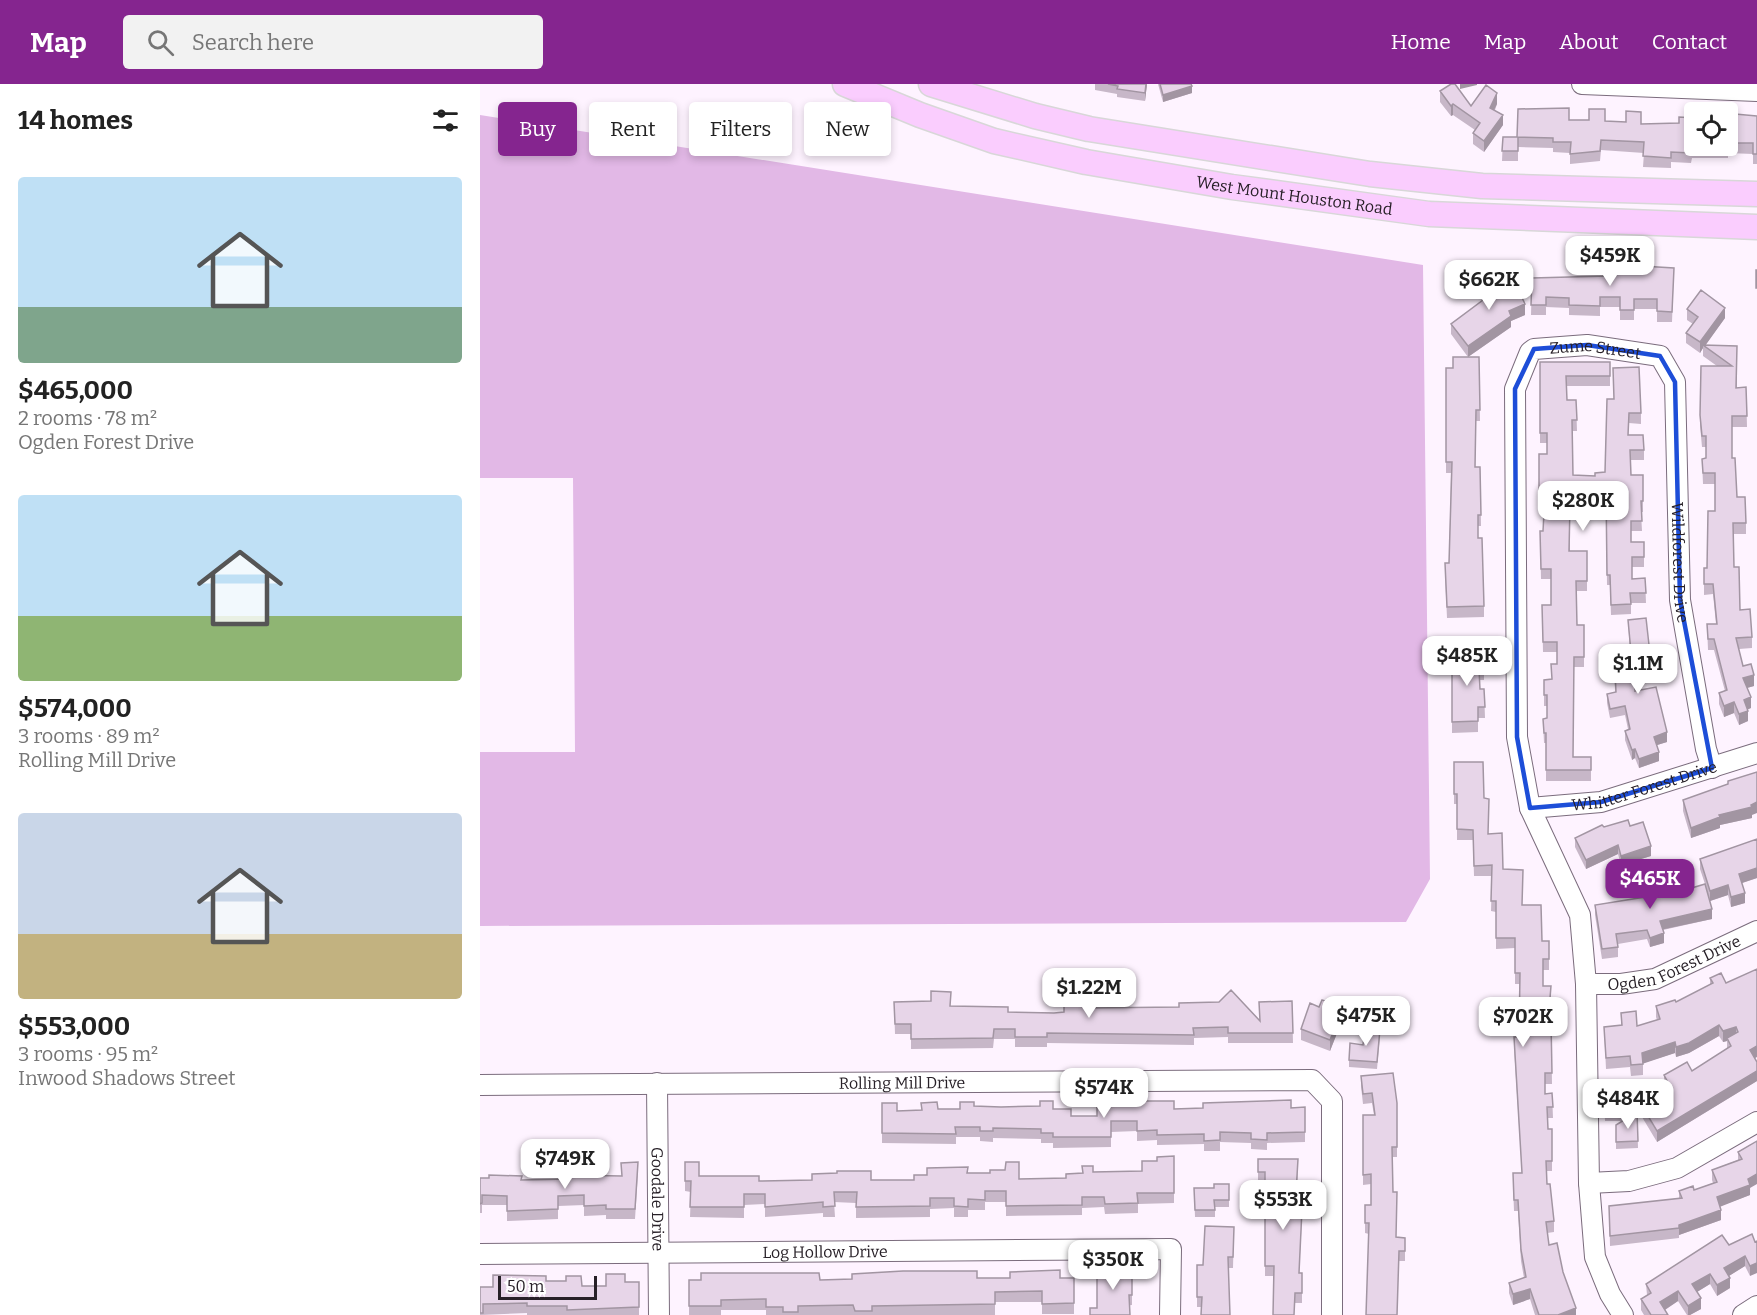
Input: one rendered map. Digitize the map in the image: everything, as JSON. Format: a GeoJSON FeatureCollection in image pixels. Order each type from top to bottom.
{"type":"FeatureCollection","features":[{"type":"Feature","properties":{"kind":"main road","name":"West Mount Houston Road"},"geometry":{"type":"LineString","coordinates":[[845,84],[920,115],[994,141],[1086,162],[1232,187],[1429,214],[1757,226]]}},
{"type":"Feature","properties":{"kind":"main road","name":"West Mount Houston Road"},"geometry":{"type":"LineString","coordinates":[[931,84],[1035,116],[1089,129],[1370,174],[1482,186],[1757,194]]}},
{"type":"Feature","properties":{"kind":"street"},"geometry":{"type":"LineString","coordinates":[[1582,84],[1757,91]]}},
{"type":"Feature","properties":{"kind":"street","name":"Zume Street"},"geometry":{"type":"LineString","coordinates":[[1530,808],[1517,737],[1515,389],[1530,352],[1534,349],[1587,345],[1660,356]]}},
{"type":"Feature","properties":{"kind":"street","name":"Wildforest Drive"},"geometry":{"type":"LineString","coordinates":[[1660,356],[1674,382],[1680,600],[1706,750],[1713,768]]}},
{"type":"Feature","properties":{"kind":"street","name":"Whitter Forest Drive"},"geometry":{"type":"LineString","coordinates":[[1530,808],[1601,802],[1757,753]]}},
{"type":"Feature","properties":{"kind":"street"},"geometry":{"type":"LineString","coordinates":[[1530,808],[1581,915],[1586,984],[1589,1183],[1595,1257],[1610,1294],[1623,1315]]}},
{"type":"Feature","properties":{"kind":"street","name":"Ogden Forest Drive"},"geometry":{"type":"LineString","coordinates":[[1586,984],[1622,984],[1655,979],[1757,931]]}},
{"type":"Feature","properties":{"kind":"street","name":"Rolling Mill Drive"},"geometry":{"type":"LineString","coordinates":[[480,1084],[1259,1078],[1312,1080],[1332,1101],[1332,1315]]}},
{"type":"Feature","properties":{"kind":"street","name":"Goodale Drive"},"geometry":{"type":"LineString","coordinates":[[657,1083],[659,1315]]}},
{"type":"Feature","properties":{"kind":"street"},"geometry":{"type":"LineString","coordinates":[[1589,1183],[1629,1181],[1677,1168],[1757,1122]]}},
{"type":"Feature","properties":{"kind":"street","name":"Log Hollow Drive"},"geometry":{"type":"LineString","coordinates":[[480,1254],[1171,1249],[1170,1315]]}},
{"type":"Feature","properties":{"kind":"street"},"geometry":{"type":"LineString","coordinates":[[1743,1315],[1757,1306]]}},
{"type":"Feature","properties":{"kind":"highlighted area"},"geometry":{"type":"Polygon","coordinates":[[[1587,345],[1660,356],[1675,382],[1680,600],[1712,768],[1601,802],[1530,808],[1517,737],[1515,389],[1534,349],[1587,345]]]}},
{"type":"Feature","properties":{"kind":"shaded area"},"geometry":{"type":"Polygon","coordinates":[[[480,115],[498,118],[498,156],[577,156],[577,130],[589,132],[589,156],[677,156],[677,146],[689,148],[689,156],[738,156],[1423,265],[1430,879],[1406,922],[480,926],[480,752],[575,752],[573,478],[480,478],[480,115]]]}},
{"type":"Feature","properties":{"kind":"building"},"geometry":{"type":"Polygon","coordinates":[[[1108,84],[1146,84],[1145,93],[1117,89],[1118,86],[1108,84]]]}},
{"type":"Feature","properties":{"kind":"building"},"geometry":{"type":"Polygon","coordinates":[[[1160,84],[1191,84],[1192,86],[1163,95],[1160,84]]]}},
{"type":"Feature","properties":{"kind":"building"},"geometry":{"type":"Polygon","coordinates":[[[1455,84],[1471,106],[1486,85],[1497,93],[1490,108],[1503,115],[1484,141],[1473,133],[1480,123],[1453,104],[1451,106],[1440,91],[1455,84]]]}},
{"type":"Feature","properties":{"kind":"building"},"geometry":{"type":"Polygon","coordinates":[[[1569,108],[1569,120],[1589,120],[1589,109],[1605,109],[1605,121],[1626,122],[1626,111],[1641,112],[1641,124],[1679,123],[1679,117],[1684,117],[1684,153],[1671,152],[1671,158],[1643,156],[1644,142],[1601,140],[1600,151],[1570,154],[1571,142],[1553,142],[1553,138],[1518,137],[1518,151],[1502,151],[1503,137],[1517,137],[1518,109],[1569,108]]]}},
{"type":"Feature","properties":{"kind":"building"},"geometry":{"type":"Polygon","coordinates":[[[1738,114],[1757,116],[1757,154],[1753,154],[1753,143],[1738,143],[1738,114]]]}},
{"type":"Feature","properties":{"kind":"building"},"geometry":{"type":"Polygon","coordinates":[[[1608,264],[1674,268],[1672,312],[1657,311],[1657,299],[1634,299],[1634,310],[1620,310],[1620,297],[1600,297],[1600,306],[1569,305],[1569,298],[1546,297],[1546,305],[1531,305],[1532,278],[1607,276],[1608,264]]]}},
{"type":"Feature","properties":{"kind":"building"},"geometry":{"type":"Polygon","coordinates":[[[1501,279],[1503,284],[1513,279],[1525,304],[1509,311],[1511,316],[1468,346],[1451,324],[1487,297],[1486,295],[1490,293],[1487,285],[1501,279]]]}},
{"type":"Feature","properties":{"kind":"building"},"geometry":{"type":"Polygon","coordinates":[[[1701,290],[1725,308],[1700,342],[1686,333],[1698,317],[1687,309],[1701,290]]]}},
{"type":"Feature","properties":{"kind":"building"},"geometry":{"type":"Polygon","coordinates":[[[1703,345],[1737,346],[1736,388],[1746,387],[1747,416],[1732,416],[1732,458],[1735,458],[1737,497],[1745,497],[1746,523],[1733,523],[1734,567],[1739,567],[1740,610],[1750,609],[1752,637],[1736,638],[1743,666],[1751,664],[1754,675],[1743,678],[1751,697],[1744,700],[1748,711],[1739,714],[1734,702],[1724,706],[1719,693],[1727,690],[1714,639],[1708,639],[1707,624],[1717,624],[1713,584],[1704,584],[1704,568],[1707,568],[1708,511],[1715,511],[1715,473],[1703,473],[1702,459],[1706,458],[1706,436],[1702,436],[1700,415],[1701,366],[1732,366],[1703,345]]]}},
{"type":"Feature","properties":{"kind":"building"},"geometry":{"type":"Polygon","coordinates":[[[1453,357],[1479,357],[1480,410],[1476,410],[1475,467],[1480,467],[1481,515],[1478,515],[1478,538],[1482,538],[1484,606],[1447,607],[1445,563],[1449,563],[1452,462],[1446,462],[1446,368],[1453,368],[1453,357]]]}},
{"type":"Feature","properties":{"kind":"building"},"geometry":{"type":"Polygon","coordinates":[[[1540,362],[1610,362],[1610,376],[1566,376],[1567,400],[1576,400],[1577,420],[1572,420],[1573,475],[1595,476],[1595,473],[1605,472],[1607,399],[1614,399],[1613,368],[1639,367],[1641,413],[1629,413],[1628,435],[1643,435],[1644,450],[1630,450],[1631,475],[1643,475],[1642,521],[1631,521],[1631,542],[1644,542],[1644,557],[1632,557],[1632,579],[1645,578],[1646,593],[1630,593],[1631,604],[1611,605],[1610,575],[1607,575],[1606,489],[1584,491],[1584,505],[1570,505],[1569,551],[1587,551],[1587,581],[1576,581],[1577,625],[1584,625],[1584,657],[1574,657],[1573,757],[1591,757],[1591,770],[1546,770],[1546,733],[1544,733],[1543,719],[1547,718],[1547,695],[1544,695],[1544,680],[1552,679],[1551,664],[1557,664],[1557,642],[1543,642],[1542,605],[1551,605],[1551,569],[1541,569],[1540,531],[1543,531],[1544,513],[1552,514],[1553,493],[1539,492],[1539,454],[1547,454],[1547,433],[1540,433],[1540,362]]]}},
{"type":"Feature","properties":{"kind":"building"},"geometry":{"type":"Polygon","coordinates":[[[1646,618],[1649,645],[1644,645],[1645,666],[1634,666],[1635,691],[1656,687],[1667,732],[1654,737],[1659,752],[1639,759],[1635,749],[1632,750],[1625,731],[1630,729],[1625,706],[1610,709],[1607,694],[1616,692],[1614,653],[1631,652],[1628,620],[1646,618]]]}},
{"type":"Feature","properties":{"kind":"building"},"geometry":{"type":"Polygon","coordinates":[[[1484,653],[1484,669],[1479,670],[1480,689],[1484,689],[1485,707],[1478,707],[1478,721],[1452,722],[1452,654],[1484,653]]]}},
{"type":"Feature","properties":{"kind":"building"},"geometry":{"type":"Polygon","coordinates":[[[1454,762],[1483,762],[1484,798],[1489,799],[1488,834],[1502,833],[1503,869],[1523,870],[1522,905],[1541,905],[1542,941],[1549,941],[1549,959],[1543,959],[1543,986],[1551,986],[1550,998],[1547,998],[1545,1021],[1551,1021],[1552,1073],[1545,1073],[1545,1094],[1552,1093],[1553,1107],[1547,1107],[1548,1129],[1552,1129],[1552,1161],[1546,1161],[1547,1184],[1550,1184],[1554,1221],[1546,1222],[1549,1245],[1557,1243],[1563,1272],[1576,1308],[1558,1315],[1539,1315],[1530,1289],[1513,1294],[1509,1283],[1526,1277],[1521,1250],[1518,1200],[1514,1200],[1513,1173],[1522,1173],[1514,1037],[1519,1037],[1520,973],[1515,973],[1515,938],[1496,938],[1496,901],[1491,901],[1492,865],[1474,866],[1473,830],[1457,829],[1454,762]]]}},
{"type":"Feature","properties":{"kind":"building"},"geometry":{"type":"Polygon","coordinates":[[[1757,772],[1757,802],[1751,805],[1752,807],[1719,815],[1720,817],[1691,828],[1683,800],[1728,784],[1728,781],[1757,772]]]}},
{"type":"Feature","properties":{"kind":"building"},"geometry":{"type":"Polygon","coordinates":[[[1628,820],[1630,826],[1643,822],[1651,846],[1621,856],[1618,845],[1586,860],[1575,838],[1602,825],[1604,827],[1628,820]]]}},
{"type":"Feature","properties":{"kind":"building"},"geometry":{"type":"Polygon","coordinates":[[[1757,839],[1757,868],[1739,874],[1745,893],[1731,897],[1728,885],[1710,891],[1700,859],[1757,839]]]}},
{"type":"Feature","properties":{"kind":"building"},"geometry":{"type":"Polygon","coordinates":[[[1684,871],[1685,890],[1705,884],[1712,909],[1660,921],[1664,933],[1650,938],[1647,930],[1616,934],[1618,947],[1602,949],[1595,905],[1645,897],[1645,894],[1669,887],[1669,872],[1684,871]]]}},
{"type":"Feature","properties":{"kind":"building"},"geometry":{"type":"Polygon","coordinates":[[[1757,969],[1757,1046],[1750,1050],[1757,1062],[1757,1071],[1657,1131],[1642,1106],[1671,1088],[1664,1075],[1687,1062],[1692,1071],[1731,1046],[1727,1038],[1738,1032],[1736,1027],[1723,1031],[1719,1025],[1689,1043],[1676,1047],[1675,1042],[1642,1053],[1643,1064],[1631,1065],[1630,1056],[1606,1058],[1604,1027],[1622,1025],[1621,1013],[1636,1011],[1637,1026],[1660,1019],[1656,1006],[1675,1000],[1676,1002],[1713,983],[1710,978],[1721,973],[1726,983],[1757,969]]]}},
{"type":"Feature","properties":{"kind":"building"},"geometry":{"type":"Polygon","coordinates":[[[1231,990],[1260,1021],[1259,1002],[1292,1001],[1293,1033],[1228,1033],[1228,1027],[1193,1028],[1194,1035],[1047,1033],[1047,1037],[1015,1037],[1015,1029],[994,1029],[993,1038],[911,1039],[911,1024],[895,1024],[894,1002],[931,1001],[931,991],[951,992],[950,1006],[1008,1007],[1008,1012],[1054,1013],[1064,1012],[1064,1003],[1073,1002],[1087,1002],[1087,1008],[1179,1007],[1179,1003],[1219,1002],[1231,990]]]}},
{"type":"Feature","properties":{"kind":"building"},"geometry":{"type":"Polygon","coordinates":[[[1322,1000],[1343,1007],[1330,1040],[1301,1029],[1310,1003],[1319,1007],[1322,1000]]]}},
{"type":"Feature","properties":{"kind":"building"},"geometry":{"type":"Polygon","coordinates":[[[1365,1028],[1380,1029],[1377,1062],[1349,1060],[1350,1043],[1363,1045],[1365,1028]]]}},
{"type":"Feature","properties":{"kind":"building"},"geometry":{"type":"Polygon","coordinates":[[[1393,1073],[1397,1103],[1397,1147],[1392,1147],[1393,1192],[1397,1192],[1396,1237],[1405,1238],[1405,1251],[1399,1251],[1397,1315],[1366,1315],[1369,1223],[1365,1223],[1365,1205],[1371,1205],[1371,1174],[1363,1175],[1363,1115],[1375,1115],[1372,1093],[1363,1094],[1361,1076],[1393,1073]]]}},
{"type":"Feature","properties":{"kind":"building"},"geometry":{"type":"Polygon","coordinates":[[[1623,1094],[1623,1113],[1605,1114],[1604,1095],[1623,1094]]]}},
{"type":"Feature","properties":{"kind":"building"},"geometry":{"type":"Polygon","coordinates":[[[1291,1100],[1291,1108],[1305,1107],[1305,1132],[1267,1133],[1267,1140],[1251,1139],[1251,1133],[1220,1132],[1220,1140],[1204,1141],[1204,1134],[1157,1135],[1157,1130],[1137,1131],[1137,1121],[1111,1121],[1111,1137],[1053,1137],[1053,1133],[1041,1133],[1041,1129],[993,1128],[993,1131],[980,1131],[980,1127],[955,1127],[956,1134],[882,1133],[882,1103],[897,1103],[897,1111],[922,1110],[921,1103],[937,1102],[938,1109],[960,1109],[960,1102],[974,1102],[974,1106],[1001,1107],[1040,1106],[1040,1101],[1053,1101],[1053,1109],[1071,1109],[1071,1116],[1097,1116],[1097,1101],[1174,1101],[1174,1109],[1203,1108],[1203,1103],[1291,1100]]]}},
{"type":"Feature","properties":{"kind":"building"},"geometry":{"type":"Polygon","coordinates":[[[1637,1112],[1638,1141],[1616,1142],[1616,1125],[1637,1112]]]}},
{"type":"Feature","properties":{"kind":"building"},"geometry":{"type":"Polygon","coordinates":[[[1757,1141],[1757,1174],[1748,1179],[1750,1185],[1717,1197],[1721,1210],[1679,1225],[1679,1228],[1610,1236],[1609,1206],[1682,1198],[1679,1191],[1693,1186],[1694,1190],[1717,1182],[1712,1170],[1742,1159],[1738,1152],[1757,1141]]]}},
{"type":"Feature","properties":{"kind":"building"},"geometry":{"type":"Polygon","coordinates":[[[1174,1156],[1174,1193],[1137,1193],[1138,1203],[1105,1204],[1104,1197],[1082,1197],[1082,1205],[1006,1206],[1006,1191],[985,1191],[985,1200],[968,1199],[968,1207],[954,1206],[954,1198],[930,1198],[930,1206],[856,1207],[857,1192],[834,1192],[835,1206],[823,1207],[823,1202],[765,1207],[765,1194],[744,1194],[744,1207],[690,1207],[691,1181],[685,1181],[685,1162],[699,1162],[699,1176],[759,1176],[759,1181],[812,1180],[812,1174],[837,1173],[837,1171],[871,1171],[871,1180],[914,1180],[914,1175],[927,1175],[927,1168],[968,1167],[967,1173],[990,1173],[990,1170],[1005,1170],[1006,1162],[1019,1162],[1019,1179],[1066,1178],[1066,1174],[1083,1173],[1082,1166],[1093,1166],[1093,1172],[1142,1171],[1142,1161],[1157,1161],[1157,1157],[1174,1156]]]}},
{"type":"Feature","properties":{"kind":"building"},"geometry":{"type":"Polygon","coordinates":[[[1258,1159],[1298,1159],[1295,1209],[1302,1209],[1299,1273],[1302,1273],[1302,1293],[1295,1293],[1294,1315],[1273,1315],[1274,1266],[1265,1266],[1265,1172],[1258,1172],[1258,1159]]]}},
{"type":"Feature","properties":{"kind":"building"},"geometry":{"type":"Polygon","coordinates":[[[638,1162],[635,1209],[606,1209],[606,1205],[584,1206],[584,1195],[558,1196],[558,1209],[507,1211],[507,1196],[482,1195],[480,1204],[480,1178],[489,1178],[489,1175],[522,1176],[521,1180],[568,1179],[568,1175],[622,1176],[621,1163],[638,1162]]]}},
{"type":"Feature","properties":{"kind":"building"},"geometry":{"type":"Polygon","coordinates":[[[1214,1184],[1229,1184],[1229,1200],[1214,1200],[1215,1210],[1195,1210],[1194,1188],[1214,1188],[1214,1184]]]}},
{"type":"Feature","properties":{"kind":"building"},"geometry":{"type":"Polygon","coordinates":[[[1205,1226],[1234,1227],[1233,1257],[1228,1257],[1230,1315],[1201,1315],[1202,1297],[1197,1297],[1197,1265],[1203,1265],[1205,1226]]]}},
{"type":"Feature","properties":{"kind":"building"},"geometry":{"type":"Polygon","coordinates":[[[1752,1234],[1755,1242],[1757,1241],[1757,1263],[1750,1266],[1745,1256],[1724,1268],[1730,1278],[1717,1285],[1710,1274],[1692,1284],[1701,1298],[1688,1306],[1678,1291],[1660,1302],[1668,1315],[1651,1315],[1641,1299],[1651,1293],[1646,1284],[1722,1235],[1729,1245],[1752,1234]]]}},
{"type":"Feature","properties":{"kind":"building"},"geometry":{"type":"Polygon","coordinates":[[[1097,1263],[1123,1263],[1123,1276],[1132,1276],[1132,1295],[1129,1295],[1130,1315],[1090,1315],[1090,1308],[1097,1308],[1097,1263]]]}},
{"type":"Feature","properties":{"kind":"building"},"geometry":{"type":"Polygon","coordinates":[[[1060,1270],[1060,1278],[1074,1278],[1074,1303],[1042,1304],[1042,1291],[995,1292],[995,1304],[872,1306],[872,1311],[855,1311],[853,1305],[798,1306],[798,1312],[783,1312],[783,1307],[766,1307],[766,1299],[721,1300],[721,1306],[689,1306],[689,1280],[701,1280],[701,1273],[819,1273],[820,1280],[852,1279],[852,1274],[903,1271],[977,1271],[977,1278],[1010,1278],[1010,1272],[1060,1270]]]}},
{"type":"Feature","properties":{"kind":"building"},"geometry":{"type":"Polygon","coordinates":[[[606,1274],[625,1274],[625,1282],[639,1282],[639,1307],[567,1310],[567,1306],[527,1306],[527,1303],[483,1304],[483,1313],[480,1313],[480,1287],[493,1287],[493,1275],[546,1276],[546,1281],[566,1281],[566,1276],[581,1276],[582,1286],[606,1286],[606,1274]]]}}]}
